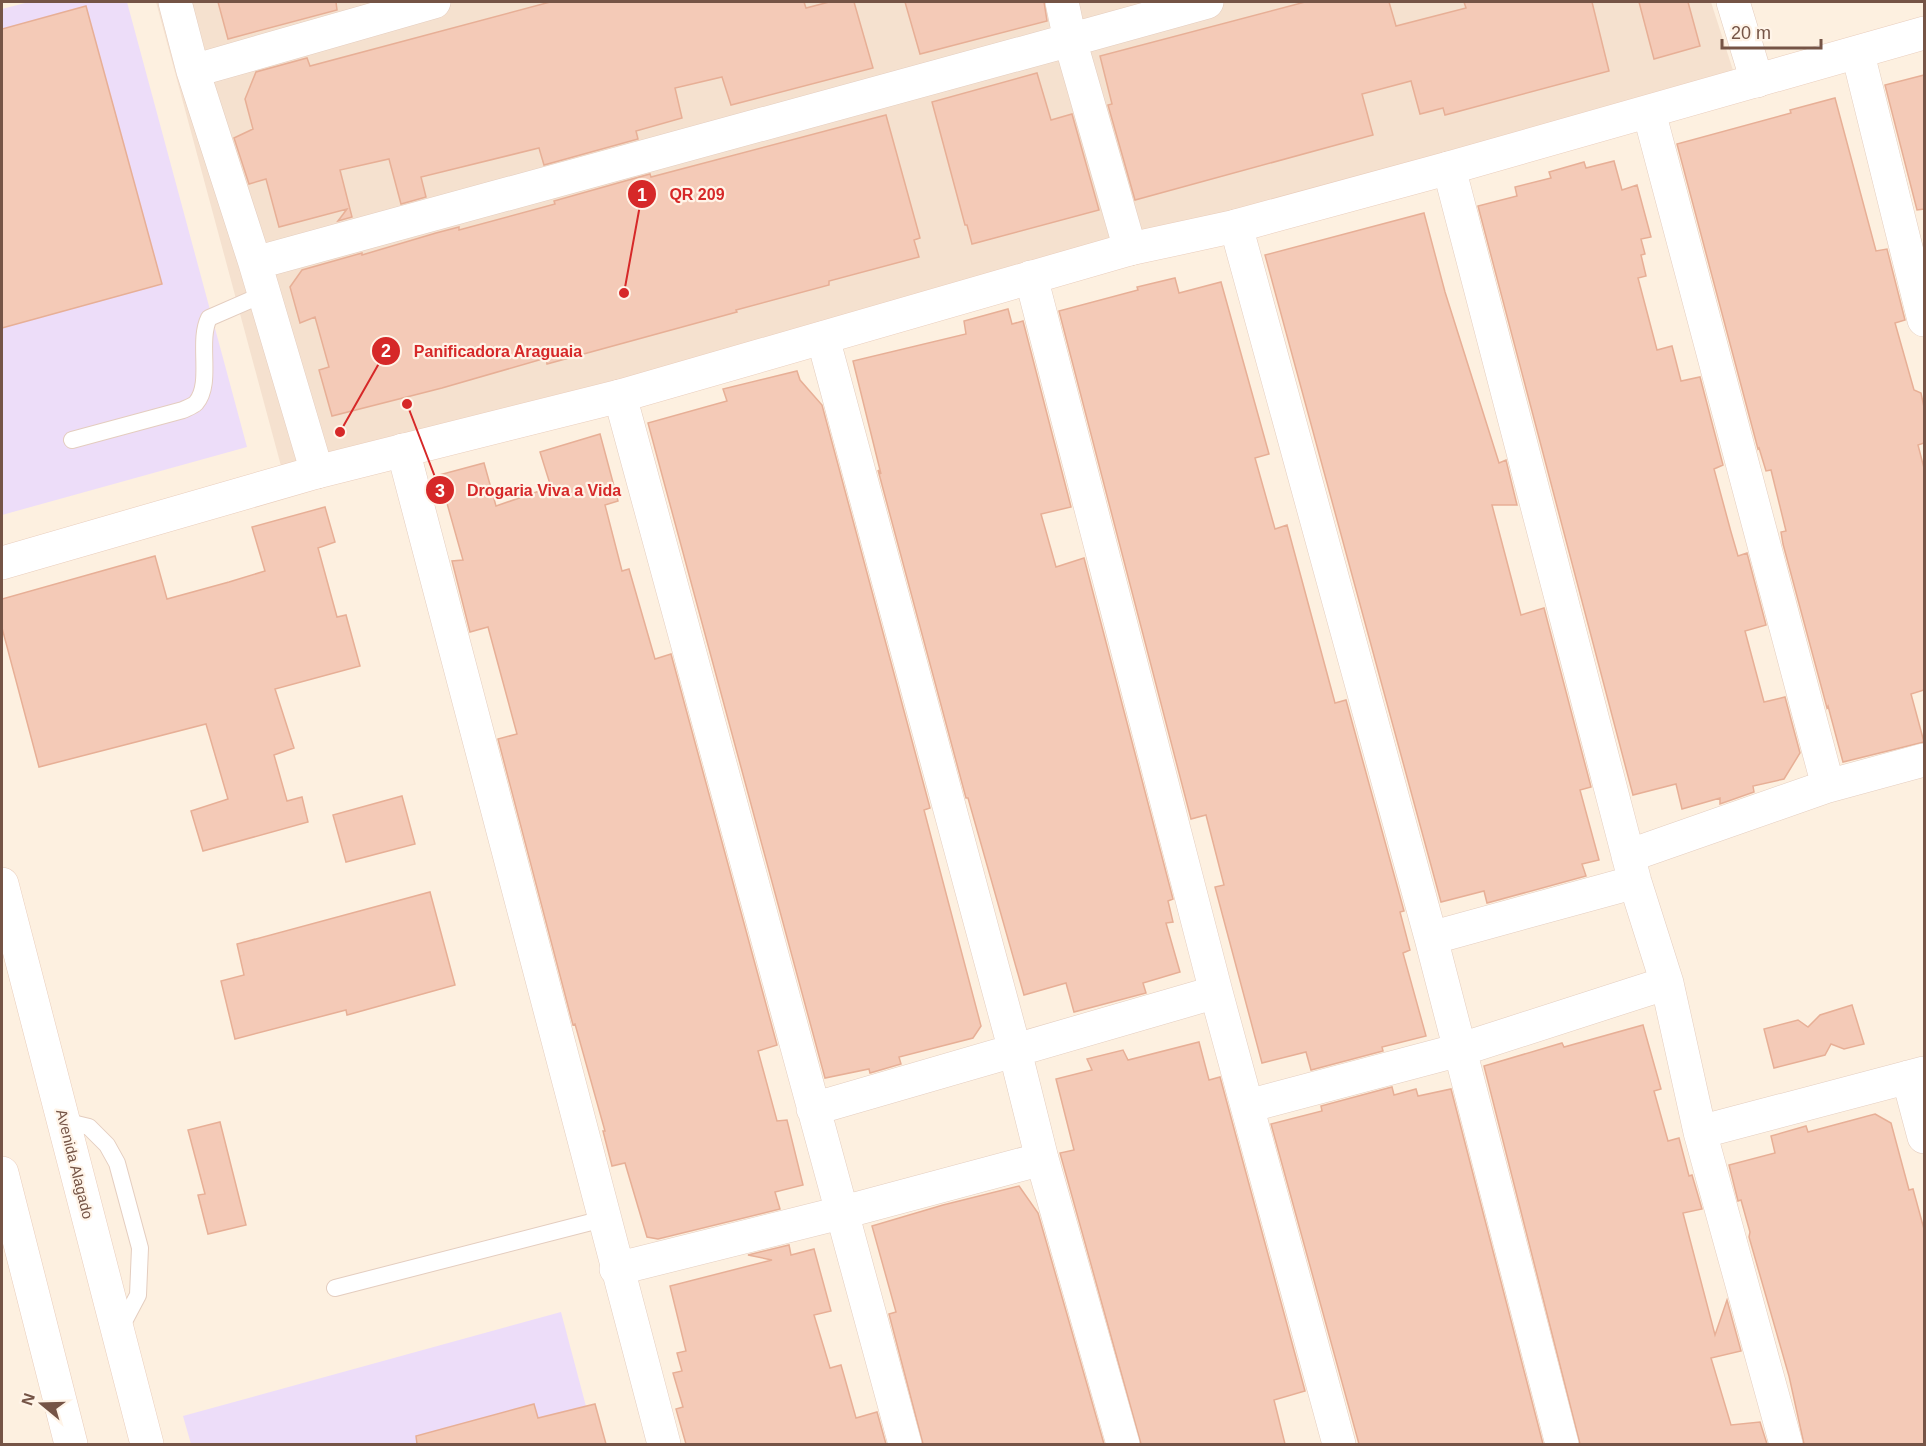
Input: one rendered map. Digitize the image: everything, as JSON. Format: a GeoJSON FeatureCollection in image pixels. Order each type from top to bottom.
{"type":"FeatureCollection","features":[{"type":"Feature","properties":{"kind":"street"},"geometry":{"type":"LineString","coordinates":[[175,2],[193,71],[259,278],[317,472]]}},
{"type":"Feature","properties":{"kind":"street"},"geometry":{"type":"LineString","coordinates":[[193,71],[393,7],[434,2]]}},
{"type":"Feature","properties":{"kind":"street"},"geometry":{"type":"LineString","coordinates":[[1062,2],[1070,40],[1130,249]]}},
{"type":"Feature","properties":{"kind":"street"},"geometry":{"type":"LineString","coordinates":[[259,278],[1070,40],[1207,2]]}},
{"type":"Feature","properties":{"kind":"street"},"geometry":{"type":"LineString","coordinates":[[1732,2],[1757,81]]}},
{"type":"Feature","properties":{"kind":"street"},"geometry":{"type":"LineString","coordinates":[[2,563],[317,472],[620,396],[1130,249],[1236,226],[1858,54],[1924,33]]}},
{"type":"Feature","properties":{"kind":"street"},"geometry":{"type":"LineString","coordinates":[[1858,54],[1924,320]]}},
{"type":"Feature","properties":{"kind":"street"},"geometry":{"type":"LineString","coordinates":[[1649,112],[1828,786]]}},
{"type":"Feature","properties":{"kind":"street"},"geometry":{"type":"LineString","coordinates":[[1449,168],[1632,869],[1667,983],[1700,1132],[1786,1444]]}},
{"type":"Feature","properties":{"kind":"street"},"geometry":{"type":"LineString","coordinates":[[1236,226],[1431,938],[1562,1444]]}},
{"type":"Feature","properties":{"kind":"street"},"geometry":{"type":"LineString","coordinates":[[1031,277],[1216,992],[1339,1444]]}},
{"type":"Feature","properties":{"kind":"street"},"geometry":{"type":"LineString","coordinates":[[823,338],[1042,1158],[1123,1444]]}},
{"type":"Feature","properties":{"kind":"street"},"geometry":{"type":"LineString","coordinates":[[620,396],[813,1109],[844,1212],[905,1444]]}},
{"type":"Feature","properties":{"kind":"street"},"geometry":{"type":"LineString","coordinates":[[403,450],[616,1269],[664,1444]]}},
{"type":"Feature","properties":{"kind":"street"},"geometry":{"type":"LineString","coordinates":[[1431,938],[1632,869],[1828,786],[1924,760]]}},
{"type":"Feature","properties":{"kind":"street","name":"Avenida Alagado"},"geometry":{"type":"LineString","coordinates":[[2,884],[7,926],[64,1120],[147,1444]]}},
{"type":"Feature","properties":{"kind":"street"},"geometry":{"type":"LineString","coordinates":[[1248,1106],[1459,1050],[1667,983]]}},
{"type":"Feature","properties":{"kind":"street"},"geometry":{"type":"LineString","coordinates":[[813,1109],[1216,992]]}},
{"type":"Feature","properties":{"kind":"street"},"geometry":{"type":"LineString","coordinates":[[1700,1132],[1916,1075],[1924,1137]]}},
{"type":"Feature","properties":{"kind":"street"},"geometry":{"type":"LineString","coordinates":[[616,1269],[844,1212],[1042,1158]]}},
{"type":"Feature","properties":{"kind":"street"},"geometry":{"type":"LineString","coordinates":[[2,1173],[71,1444]]}},
{"type":"Feature","properties":{"kind":"lane"},"geometry":{"type":"LineString","coordinates":[[72,440],[183,410],[195,404],[203,384],[205,331],[209,318],[259,278]]}},
{"type":"Feature","properties":{"kind":"lane"},"geometry":{"type":"LineString","coordinates":[[336,1288],[603,1219]]}},
{"type":"Feature","properties":{"kind":"shaded area"},"geometry":{"type":"Polygon","coordinates":[[[29,2],[127,2],[247,447],[2,515],[2,9],[29,2]]]}},
{"type":"Feature","properties":{"kind":"shaded area"},"geometry":{"type":"Polygon","coordinates":[[[156,2],[1711,2],[1741,95],[288,492],[156,2]]]}},
{"type":"Feature","properties":{"kind":"shaded area"},"geometry":{"type":"Polygon","coordinates":[[[561,1312],[596,1444],[191,1444],[183,1416],[561,1312]]]}},
{"type":"Feature","properties":{"kind":"building"},"geometry":{"type":"Polygon","coordinates":[[[218,2],[336,2],[337,10],[228,39],[218,2]]]}},
{"type":"Feature","properties":{"kind":"building"},"geometry":{"type":"Polygon","coordinates":[[[550,2],[804,2],[806,8],[829,2],[854,2],[873,68],[731,105],[722,77],[675,88],[682,118],[636,131],[638,139],[544,165],[539,148],[421,177],[426,197],[401,204],[389,159],[340,170],[352,217],[338,221],[347,209],[279,227],[266,179],[249,184],[234,138],[253,129],[245,99],[256,72],[307,58],[310,66],[550,2]]]}},
{"type":"Feature","properties":{"kind":"building"},"geometry":{"type":"Polygon","coordinates":[[[905,2],[1044,2],[1047,21],[920,54],[905,2]]]}},
{"type":"Feature","properties":{"kind":"building"},"geometry":{"type":"Polygon","coordinates":[[[1305,2],[1389,2],[1396,26],[1466,8],[1464,2],[1592,2],[1609,71],[1445,115],[1443,108],[1420,114],[1411,81],[1362,94],[1373,135],[1135,200],[1108,105],[1112,104],[1100,56],[1305,2]]]}},
{"type":"Feature","properties":{"kind":"building"},"geometry":{"type":"Polygon","coordinates":[[[1639,2],[1688,2],[1700,46],[1654,59],[1639,2]]]}},
{"type":"Feature","properties":{"kind":"building"},"geometry":{"type":"Polygon","coordinates":[[[86,6],[162,284],[2,328],[2,29],[86,6]]]}},
{"type":"Feature","properties":{"kind":"building"},"geometry":{"type":"Polygon","coordinates":[[[1037,73],[1051,120],[1072,114],[1099,210],[972,244],[932,102],[1037,73]]]}},
{"type":"Feature","properties":{"kind":"building"},"geometry":{"type":"Polygon","coordinates":[[[1924,75],[1924,209],[1917,210],[1885,85],[1924,75]]]}},
{"type":"Feature","properties":{"kind":"building"},"geometry":{"type":"Polygon","coordinates":[[[1835,98],[1876,251],[1887,249],[1905,320],[1895,323],[1914,390],[1921,393],[1924,407],[1924,443],[1918,445],[1924,468],[1924,690],[1911,694],[1924,742],[1843,762],[1783,544],[1781,532],[1786,531],[1771,470],[1766,471],[1758,449],[1677,144],[1791,113],[1790,110],[1835,98]]]}},
{"type":"Feature","properties":{"kind":"building"},"geometry":{"type":"Polygon","coordinates":[[[886,115],[920,238],[914,240],[919,257],[829,281],[829,285],[736,310],[737,312],[547,364],[546,358],[332,416],[319,370],[329,367],[315,317],[300,323],[290,287],[302,270],[459,227],[459,230],[555,204],[554,201],[650,174],[651,177],[886,115]]]}},
{"type":"Feature","properties":{"kind":"building"},"geometry":{"type":"Polygon","coordinates":[[[1614,161],[1622,190],[1637,185],[1651,237],[1641,239],[1645,254],[1641,255],[1646,276],[1638,278],[1657,350],[1672,346],[1681,381],[1700,377],[1723,465],[1714,469],[1738,556],[1747,553],[1766,625],[1745,631],[1764,702],[1785,697],[1800,753],[1784,779],[1753,786],[1754,792],[1720,804],[1720,798],[1682,809],[1676,784],[1633,795],[1478,206],[1517,196],[1515,187],[1551,178],[1549,172],[1584,162],[1586,168],[1614,161]]]}},
{"type":"Feature","properties":{"kind":"building"},"geometry":{"type":"Polygon","coordinates":[[[1424,213],[1445,292],[1499,463],[1506,460],[1517,505],[1492,505],[1521,615],[1544,608],[1591,787],[1580,790],[1599,860],[1582,864],[1586,876],[1487,903],[1484,891],[1441,902],[1265,255],[1424,213]]]}},
{"type":"Feature","properties":{"kind":"building"},"geometry":{"type":"Polygon","coordinates":[[[1175,278],[1179,293],[1221,282],[1269,454],[1255,458],[1275,529],[1287,525],[1335,703],[1346,700],[1404,911],[1400,912],[1410,950],[1403,953],[1426,1036],[1382,1047],[1383,1051],[1311,1070],[1306,1052],[1262,1063],[1215,887],[1224,885],[1206,815],[1191,819],[1059,311],[1175,278]]]}},
{"type":"Feature","properties":{"kind":"building"},"geometry":{"type":"Polygon","coordinates":[[[1008,309],[1012,324],[1023,321],[1071,507],[1041,514],[1056,567],[1084,558],[1173,899],[1168,901],[1173,922],[1166,923],[1180,972],[1143,983],[1146,993],[1074,1012],[1066,983],[1024,995],[968,798],[966,798],[878,470],[881,474],[853,361],[966,334],[964,321],[1008,309]]]}},
{"type":"Feature","properties":{"kind":"building"},"geometry":{"type":"Polygon","coordinates":[[[797,371],[800,380],[822,405],[930,808],[924,810],[981,1026],[973,1038],[899,1057],[901,1064],[870,1073],[869,1069],[825,1078],[648,423],[727,401],[723,389],[797,371]]]}},
{"type":"Feature","properties":{"kind":"building"},"geometry":{"type":"Polygon","coordinates":[[[600,434],[618,501],[605,505],[622,571],[629,569],[655,659],[671,654],[777,1045],[758,1051],[777,1121],[787,1120],[803,1185],[775,1192],[780,1209],[658,1239],[647,1237],[625,1163],[612,1166],[603,1131],[605,1131],[575,1024],[573,1025],[498,739],[517,734],[488,627],[470,632],[452,561],[463,560],[439,475],[484,463],[496,506],[551,487],[540,452],[600,434]]]}},
{"type":"Feature","properties":{"kind":"building"},"geometry":{"type":"Polygon","coordinates":[[[325,507],[335,542],[318,548],[337,617],[346,615],[360,666],[275,689],[294,748],[274,755],[287,801],[302,797],[308,822],[203,851],[191,811],[228,799],[206,724],[39,767],[2,628],[2,599],[155,556],[167,599],[229,582],[265,571],[252,527],[325,507]]]}},
{"type":"Feature","properties":{"kind":"building"},"geometry":{"type":"Polygon","coordinates":[[[402,796],[415,844],[346,862],[333,815],[402,796]]]}},
{"type":"Feature","properties":{"kind":"building"},"geometry":{"type":"Polygon","coordinates":[[[430,892],[455,985],[347,1015],[346,1010],[235,1039],[221,981],[244,975],[237,944],[430,892]]]}},
{"type":"Feature","properties":{"kind":"building"},"geometry":{"type":"Polygon","coordinates":[[[1852,1005],[1864,1044],[1844,1049],[1831,1044],[1825,1055],[1774,1068],[1764,1029],[1798,1020],[1808,1027],[1820,1015],[1852,1005]]]}},
{"type":"Feature","properties":{"kind":"building"},"geometry":{"type":"Polygon","coordinates":[[[1643,1025],[1661,1089],[1654,1091],[1668,1141],[1679,1138],[1689,1176],[1692,1175],[1702,1209],[1683,1213],[1715,1335],[1727,1300],[1741,1351],[1711,1358],[1731,1425],[1760,1422],[1767,1444],[1580,1444],[1484,1066],[1562,1043],[1564,1047],[1643,1025]]]}},
{"type":"Feature","properties":{"kind":"building"},"geometry":{"type":"Polygon","coordinates":[[[1199,1042],[1209,1080],[1220,1077],[1305,1391],[1274,1400],[1285,1444],[1141,1444],[1060,1153],[1074,1150],[1056,1079],[1092,1070],[1087,1059],[1123,1050],[1128,1060],[1199,1042]]]}},
{"type":"Feature","properties":{"kind":"building"},"geometry":{"type":"Polygon","coordinates":[[[1392,1087],[1394,1095],[1416,1089],[1418,1096],[1451,1089],[1543,1444],[1359,1444],[1271,1124],[1322,1111],[1321,1106],[1392,1087]]]}},
{"type":"Feature","properties":{"kind":"building"},"geometry":{"type":"Polygon","coordinates":[[[1875,1114],[1891,1123],[1909,1190],[1913,1189],[1924,1229],[1924,1444],[1804,1444],[1789,1376],[1749,1237],[1750,1232],[1741,1200],[1738,1201],[1729,1165],[1775,1153],[1771,1136],[1806,1126],[1808,1132],[1875,1114]]]}},
{"type":"Feature","properties":{"kind":"building"},"geometry":{"type":"Polygon","coordinates":[[[220,1122],[246,1225],[208,1234],[198,1195],[205,1194],[188,1130],[220,1122]]]}},
{"type":"Feature","properties":{"kind":"building"},"geometry":{"type":"Polygon","coordinates":[[[1019,1186],[1038,1213],[1104,1444],[923,1444],[889,1314],[896,1312],[872,1226],[1019,1186]]]}},
{"type":"Feature","properties":{"kind":"building"},"geometry":{"type":"Polygon","coordinates":[[[789,1245],[791,1255],[814,1249],[831,1311],[814,1315],[830,1368],[841,1365],[856,1418],[877,1412],[886,1444],[686,1444],[676,1409],[683,1407],[673,1373],[682,1371],[677,1353],[686,1351],[670,1286],[772,1260],[748,1255],[789,1245]]]}},
{"type":"Feature","properties":{"kind":"building"},"geometry":{"type":"Polygon","coordinates":[[[534,1404],[538,1418],[595,1404],[606,1444],[417,1444],[416,1436],[534,1404]]]}},
{"type":"Feature","properties":{"kind":"place","name":"QR 209"},"geometry":{"type":"Point","coordinates":[624,293]}},
{"type":"Feature","properties":{"kind":"place","name":"Drogaria Viva a Vida"},"geometry":{"type":"Point","coordinates":[407,404]}},
{"type":"Feature","properties":{"kind":"place","name":"Panificadora Araguaia"},"geometry":{"type":"Point","coordinates":[340,432]}}]}
